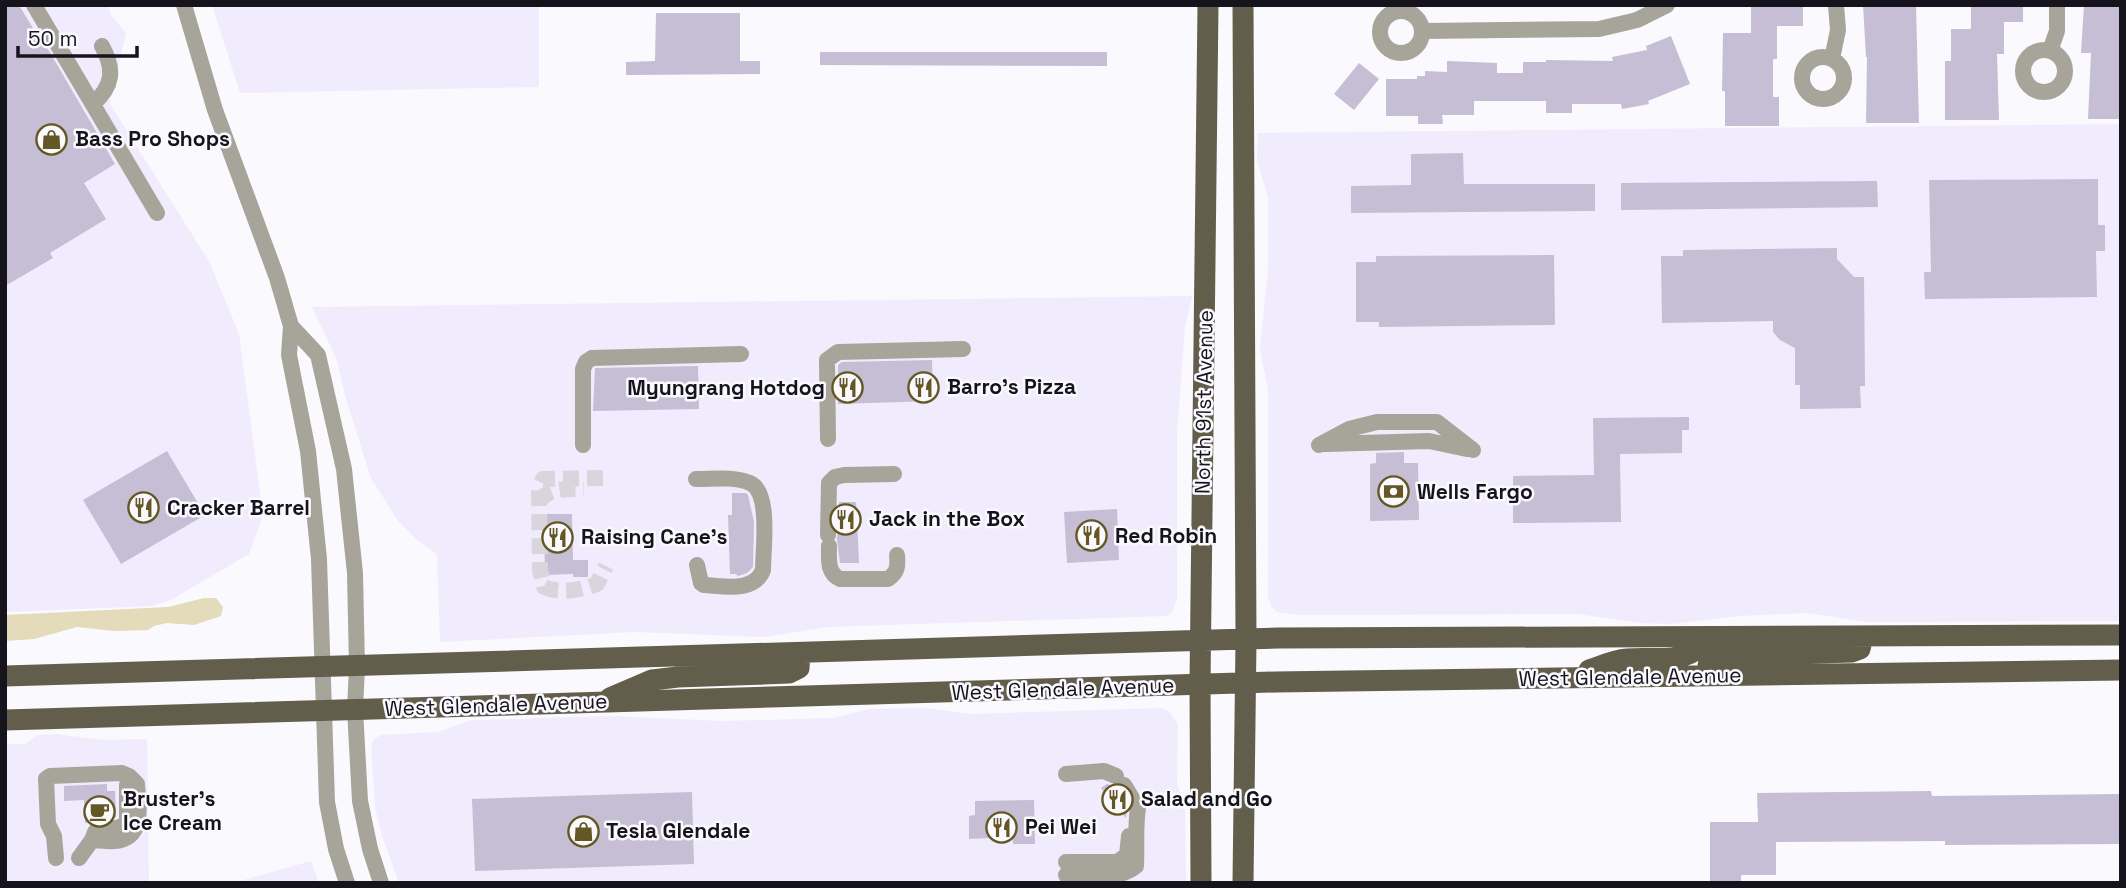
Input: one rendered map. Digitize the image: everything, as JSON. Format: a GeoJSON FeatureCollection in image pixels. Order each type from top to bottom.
{"type":"FeatureCollection","features":[{"type":"Feature","properties":{"kind":"main road","name":"North 91st Avenue"},"geometry":{"type":"LineString","coordinates":[[1201,883],[1200,641],[1208,5]]}},
{"type":"Feature","properties":{"kind":"main road","name":"North 91st Avenue"},"geometry":{"type":"LineString","coordinates":[[1242,883],[1246,639],[1243,5]]}},
{"type":"Feature","properties":{"kind":"main road"},"geometry":{"type":"LineString","coordinates":[[1207,177],[1243,178]]}},
{"type":"Feature","properties":{"kind":"main road","name":"West Glendale Avenue"},"geometry":{"type":"LineString","coordinates":[[5,677],[1246,639],[2121,635]]}},
{"type":"Feature","properties":{"kind":"main road"},"geometry":{"type":"LineString","coordinates":[[1563,678],[1624,659],[1685,657],[1697,651],[1711,637]]}},
{"type":"Feature","properties":{"kind":"main road"},"geometry":{"type":"LineString","coordinates":[[1706,676],[1709,661],[1717,656],[1852,652],[1860,649],[1863,637]]}},
{"type":"Feature","properties":{"kind":"main road"},"geometry":{"type":"LineString","coordinates":[[602,702],[652,680],[789,673],[799,668],[800,654]]}},
{"type":"Feature","properties":{"kind":"main road","name":"West Glendale Avenue"},"geometry":{"type":"LineString","coordinates":[[5,720],[1245,683],[2121,670]]}},
{"type":"Feature","properties":{"kind":"street"},"geometry":{"type":"LineString","coordinates":[[34,5],[157,213]]}},
{"type":"Feature","properties":{"kind":"street"},"geometry":{"type":"LineString","coordinates":[[184,5],[215,110],[277,278],[291,326],[289,355],[300,403],[315,504],[327,802],[336,849],[347,883]]}},
{"type":"Feature","properties":{"kind":"street"},"geometry":{"type":"LineString","coordinates":[[1423,31],[1600,29],[1637,20],[1667,5]]}},
{"type":"Feature","properties":{"kind":"street"},"geometry":{"type":"LineString","coordinates":[[1832,59],[1838,30],[1836,5]]}},
{"type":"Feature","properties":{"kind":"street"},"geometry":{"type":"LineString","coordinates":[[2050,51],[2057,31],[2057,5]]}},
{"type":"Feature","properties":{"kind":"street"},"geometry":{"type":"LineString","coordinates":[[93,104],[108,87],[112,75],[102,46]]}},
{"type":"Feature","properties":{"kind":"street"},"geometry":{"type":"LineString","coordinates":[[291,326],[318,355],[341,453],[354,562],[357,667],[355,709],[360,801],[370,849],[381,883]]}},
{"type":"Feature","properties":{"kind":"street"},"geometry":{"type":"LineString","coordinates":[[828,439],[827,360],[838,352],[962,349]]}},
{"type":"Feature","properties":{"kind":"street"},"geometry":{"type":"LineString","coordinates":[[583,445],[583,369],[586,362],[592,358],[741,354]]}},
{"type":"Feature","properties":{"kind":"street"},"geometry":{"type":"LineString","coordinates":[[1377,422],[1437,422],[1473,450],[1429,441],[1319,445],[1342,432],[1377,422]]}},
{"type":"Feature","properties":{"kind":"street"},"geometry":{"type":"LineString","coordinates":[[894,474],[844,475],[835,477],[829,483],[830,570],[833,576],[841,579],[888,579],[895,575],[898,569],[897,555]]}},
{"type":"Feature","properties":{"kind":"street"},"geometry":{"type":"LineString","coordinates":[[696,479],[737,479],[752,483],[761,491],[764,504],[763,570],[760,578],[753,584],[744,586],[704,585],[701,583],[697,565]]}},
{"type":"Feature","properties":{"kind":"street"},"geometry":{"type":"LineString","coordinates":[[1066,774],[1104,771],[1120,780],[1138,808],[1135,823],[1138,832],[1136,866],[1129,872],[1118,875],[1066,869]]}},
{"type":"Feature","properties":{"kind":"street"},"geometry":{"type":"LineString","coordinates":[[56,858],[54,836],[48,824],[46,779],[62,775],[122,773],[129,776],[137,784],[138,819],[134,832],[121,840],[92,840],[79,858]]}},
{"type":"Feature","properties":{"kind":"shaded area"},"geometry":{"type":"Polygon","coordinates":[[[5,5],[108,5],[111,15],[126,33],[110,104],[210,263],[239,334],[263,515],[249,554],[171,600],[153,606],[5,612],[5,5]]]}},
{"type":"Feature","properties":{"kind":"shaded area"},"geometry":{"type":"Polygon","coordinates":[[[212,5],[539,5],[539,87],[240,93],[212,5]]]}},
{"type":"Feature","properties":{"kind":"shaded area"},"geometry":{"type":"Polygon","coordinates":[[[2121,124],[2121,621],[1866,622],[1808,613],[1739,616],[1671,624],[1640,623],[1577,614],[1298,615],[1277,612],[1271,606],[1268,597],[1268,390],[1260,349],[1268,268],[1268,197],[1257,160],[1258,133],[2121,124]]]}},
{"type":"Feature","properties":{"kind":"shaded area"},"geometry":{"type":"Polygon","coordinates":[[[1192,296],[1185,327],[1177,432],[1177,599],[1172,612],[1167,616],[827,627],[765,637],[635,632],[440,642],[437,554],[417,540],[398,521],[371,478],[345,396],[337,360],[312,307],[1192,296]]]}},
{"type":"Feature","properties":{"kind":"shaded area"},"geometry":{"type":"Polygon","coordinates":[[[204,598],[216,598],[223,607],[221,616],[194,625],[167,623],[148,630],[114,631],[77,627],[34,639],[5,641],[5,615],[168,607],[204,598]]]}},
{"type":"Feature","properties":{"kind":"shaded area"},"geometry":{"type":"Polygon","coordinates":[[[925,708],[970,714],[1161,708],[1169,711],[1178,724],[1177,782],[1185,810],[1186,883],[399,883],[375,807],[371,746],[374,739],[381,735],[438,732],[472,720],[613,716],[722,721],[834,718],[869,709],[925,708]]]}},
{"type":"Feature","properties":{"kind":"shaded area"},"geometry":{"type":"Polygon","coordinates":[[[56,734],[103,740],[147,739],[149,881],[5,883],[5,744],[25,744],[38,735],[56,734]]]}},
{"type":"Feature","properties":{"kind":"shaded area"},"geometry":{"type":"Polygon","coordinates":[[[311,861],[319,883],[240,883],[240,881],[311,861]]]}},
{"type":"Feature","properties":{"kind":"building","name":"Bass Pro Shops"},"geometry":{"type":"Polygon","coordinates":[[[5,5],[19,5],[115,164],[84,183],[106,219],[50,253],[53,258],[5,286],[5,5]]]}},
{"type":"Feature","properties":{"kind":"building"},"geometry":{"type":"Polygon","coordinates":[[[1751,5],[1803,5],[1803,26],[1777,26],[1777,59],[1773,59],[1773,97],[1779,97],[1779,126],[1725,126],[1725,91],[1722,91],[1723,33],[1751,33],[1751,5]]]}},
{"type":"Feature","properties":{"kind":"building"},"geometry":{"type":"Polygon","coordinates":[[[1863,5],[1916,5],[1919,123],[1866,123],[1867,57],[1863,5]]]}},
{"type":"Feature","properties":{"kind":"building"},"geometry":{"type":"Polygon","coordinates":[[[1971,5],[2023,5],[2023,22],[2004,22],[2004,54],[1997,54],[1999,120],[1945,120],[1945,61],[1951,61],[1951,29],[1971,29],[1971,5]]]}},
{"type":"Feature","properties":{"kind":"building"},"geometry":{"type":"Polygon","coordinates":[[[2084,5],[2121,5],[2121,119],[2088,119],[2091,53],[2081,53],[2084,5]]]}},
{"type":"Feature","properties":{"kind":"building"},"geometry":{"type":"Polygon","coordinates":[[[656,13],[740,13],[740,61],[760,61],[760,74],[626,75],[626,62],[655,61],[656,13]]]}},
{"type":"Feature","properties":{"kind":"building"},"geometry":{"type":"Polygon","coordinates":[[[1671,36],[1690,84],[1648,101],[1649,104],[1622,109],[1621,104],[1572,104],[1572,113],[1546,113],[1546,101],[1474,101],[1474,115],[1442,115],[1443,124],[1418,124],[1418,116],[1386,116],[1386,79],[1417,79],[1417,76],[1425,76],[1425,71],[1447,72],[1447,61],[1497,63],[1497,73],[1523,73],[1523,62],[1613,61],[1612,57],[1647,50],[1646,46],[1671,36]]]}},
{"type":"Feature","properties":{"kind":"building"},"geometry":{"type":"Polygon","coordinates":[[[820,52],[1107,52],[1107,66],[820,65],[820,52]]]}},
{"type":"Feature","properties":{"kind":"building"},"geometry":{"type":"Polygon","coordinates":[[[1359,63],[1379,79],[1354,110],[1334,94],[1359,63]]]}},
{"type":"Feature","properties":{"kind":"building"},"geometry":{"type":"Polygon","coordinates":[[[1463,153],[1464,184],[1595,184],[1595,211],[1351,213],[1351,186],[1411,185],[1411,154],[1463,153]]]}},
{"type":"Feature","properties":{"kind":"building"},"geometry":{"type":"Polygon","coordinates":[[[2098,179],[2098,225],[2105,225],[2105,251],[2096,251],[2097,297],[1925,299],[1924,272],[1931,272],[1929,180],[2098,179]]]}},
{"type":"Feature","properties":{"kind":"building"},"geometry":{"type":"Polygon","coordinates":[[[1877,181],[1878,207],[1621,210],[1621,183],[1877,181]]]}},
{"type":"Feature","properties":{"kind":"building"},"geometry":{"type":"Polygon","coordinates":[[[1837,248],[1837,259],[1854,277],[1864,277],[1865,386],[1860,386],[1861,408],[1800,409],[1800,385],[1795,385],[1795,348],[1780,340],[1773,332],[1773,321],[1662,323],[1661,256],[1683,256],[1683,250],[1837,248]]]}},
{"type":"Feature","properties":{"kind":"building"},"geometry":{"type":"Polygon","coordinates":[[[1554,255],[1555,325],[1379,327],[1379,322],[1356,322],[1356,262],[1376,262],[1376,256],[1554,255]]]}},
{"type":"Feature","properties":{"kind":"building"},"geometry":{"type":"Polygon","coordinates":[[[932,360],[933,401],[838,404],[838,365],[842,362],[932,360]]]}},
{"type":"Feature","properties":{"kind":"building"},"geometry":{"type":"Polygon","coordinates":[[[698,366],[699,409],[593,411],[595,368],[698,366]]]}},
{"type":"Feature","properties":{"kind":"building"},"geometry":{"type":"Polygon","coordinates":[[[1689,417],[1689,430],[1682,430],[1682,453],[1620,454],[1621,522],[1513,523],[1513,476],[1594,475],[1593,418],[1689,417]]]}},
{"type":"Feature","properties":{"kind":"building","name":"Cracker Barrel"},"geometry":{"type":"Polygon","coordinates":[[[167,451],[205,515],[121,564],[83,500],[167,451]]]}},
{"type":"Feature","properties":{"kind":"building","name":"Wells Fargo"},"geometry":{"type":"Polygon","coordinates":[[[1404,452],[1404,463],[1418,463],[1419,520],[1370,521],[1370,464],[1376,463],[1376,453],[1404,452]]]}},
{"type":"Feature","properties":{"kind":"building"},"geometry":{"type":"Polygon","coordinates":[[[732,493],[748,495],[754,522],[753,567],[738,576],[730,574],[728,515],[732,515],[732,493]]]}},
{"type":"Feature","properties":{"kind":"building","name":"Jack in the Box"},"geometry":{"type":"Polygon","coordinates":[[[839,502],[856,502],[859,563],[840,563],[837,540],[839,502]]]}},
{"type":"Feature","properties":{"kind":"building","name":"Red Robin"},"geometry":{"type":"Polygon","coordinates":[[[1117,509],[1119,560],[1067,563],[1064,512],[1117,509]]]}},
{"type":"Feature","properties":{"kind":"building","name":"Raising Cane's"},"geometry":{"type":"Polygon","coordinates":[[[544,514],[572,514],[573,560],[588,560],[588,577],[573,577],[573,574],[545,575],[544,514]]]}},
{"type":"Feature","properties":{"kind":"building","name":"Bruster's Ice Cream"},"geometry":{"type":"Polygon","coordinates":[[[107,784],[107,791],[115,791],[116,817],[85,823],[84,800],[64,801],[64,786],[107,784]]]}},
{"type":"Feature","properties":{"kind":"building","name":"Salad and Go"},"geometry":{"type":"Polygon","coordinates":[[[1107,784],[1114,786],[1127,810],[1126,818],[1101,788],[1107,784]]]}},
{"type":"Feature","properties":{"kind":"building"},"geometry":{"type":"Polygon","coordinates":[[[1931,791],[1932,796],[2121,794],[2121,844],[1776,842],[1776,875],[1741,875],[1741,883],[1710,883],[1710,822],[1758,822],[1757,793],[1931,791]]]}},
{"type":"Feature","properties":{"kind":"building","name":"Tesla Glendale"},"geometry":{"type":"Polygon","coordinates":[[[692,792],[694,864],[475,871],[472,799],[692,792]]]}},
{"type":"Feature","properties":{"kind":"building","name":"Pei Wei"},"geometry":{"type":"Polygon","coordinates":[[[1034,800],[1035,844],[1013,844],[1013,837],[969,839],[969,816],[975,815],[975,801],[1034,800]]]}},
{"type":"Feature","properties":{"kind":"tunnel"},"geometry":{"type":"LineString","coordinates":[[603,478],[543,479],[539,488],[540,570],[544,587],[570,590],[597,584],[606,566]]}},
{"type":"Feature","properties":{"kind":"tunnel"},"geometry":{"type":"LineString","coordinates":[[539,501],[554,491],[584,489]]}},
{"type":"Feature","properties":{"kind":"place","name":"Bass Pro Shops"},"geometry":{"type":"Point","coordinates":[52,139]}},
{"type":"Feature","properties":{"kind":"place","name":"Barro's Pizza"},"geometry":{"type":"Point","coordinates":[924,387]}},
{"type":"Feature","properties":{"kind":"place","name":"Myungrang Hotdog"},"geometry":{"type":"Point","coordinates":[848,388]}},
{"type":"Feature","properties":{"kind":"place","name":"Wells Fargo"},"geometry":{"type":"Point","coordinates":[1394,492]}},
{"type":"Feature","properties":{"kind":"place","name":"Cracker Barrel"},"geometry":{"type":"Point","coordinates":[144,508]}},
{"type":"Feature","properties":{"kind":"place","name":"Jack in the Box"},"geometry":{"type":"Point","coordinates":[846,519]}},
{"type":"Feature","properties":{"kind":"place","name":"Red Robin"},"geometry":{"type":"Point","coordinates":[1092,536]}},
{"type":"Feature","properties":{"kind":"place","name":"Raising Cane's"},"geometry":{"type":"Point","coordinates":[558,537]}},
{"type":"Feature","properties":{"kind":"place","name":"Salad and Go"},"geometry":{"type":"Point","coordinates":[1118,799]}},
{"type":"Feature","properties":{"kind":"place","name":"Bruster's Ice Cream"},"geometry":{"type":"Point","coordinates":[100,811]}},
{"type":"Feature","properties":{"kind":"place","name":"Pei Wei"},"geometry":{"type":"Point","coordinates":[1002,827]}},
{"type":"Feature","properties":{"kind":"place","name":"Tesla Glendale"},"geometry":{"type":"Point","coordinates":[583,831]}}]}
